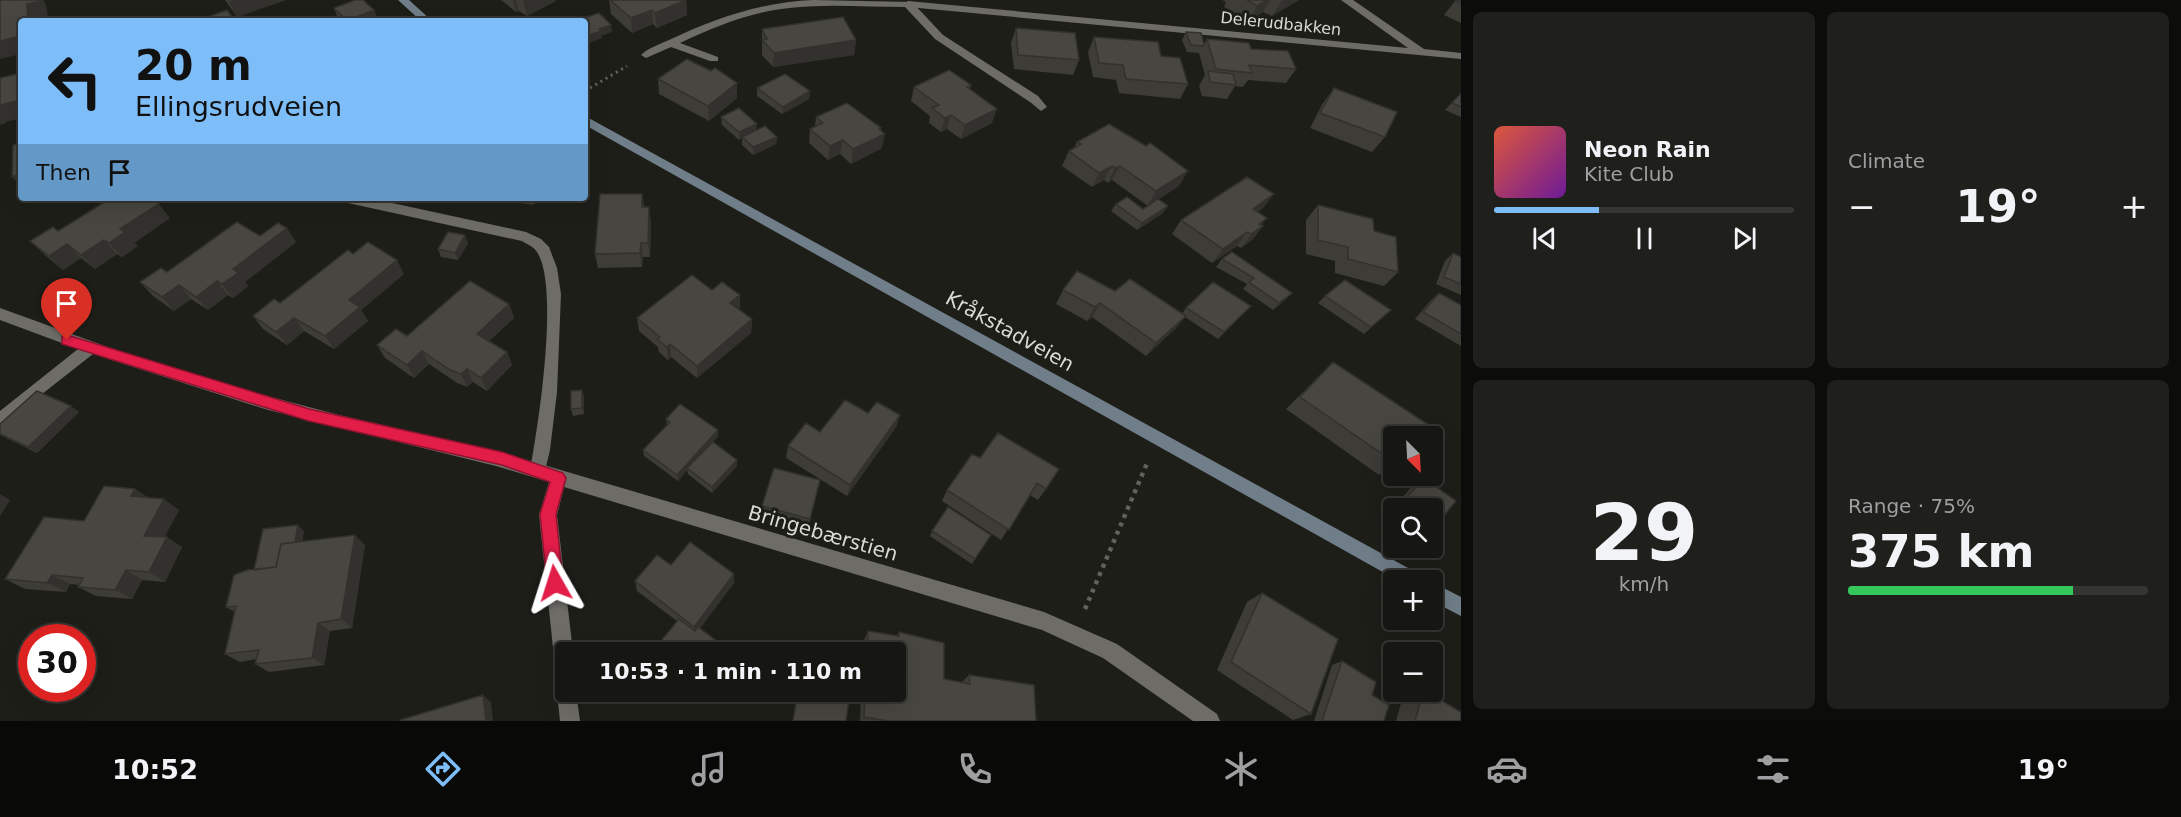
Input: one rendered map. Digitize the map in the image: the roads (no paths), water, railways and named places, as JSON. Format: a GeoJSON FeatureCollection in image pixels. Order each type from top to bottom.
{"type":"FeatureCollection","features":[{"type":"Feature","properties":{"kind":"main road"},"geometry":{"type":"LineString","coordinates":[[403,0],[424,18]]}},
{"type":"Feature","properties":{"kind":"main road","name":"Kråkstadveien"},"geometry":{"type":"LineString","coordinates":[[588,122],[1395,570]]}},
{"type":"Feature","properties":{"kind":"main road"},"geometry":{"type":"LineString","coordinates":[[1443,597],[1461,607]]}},
{"type":"Feature","properties":{"kind":"street"},"geometry":{"type":"LineString","coordinates":[[1346,0],[1421,52]]}},
{"type":"Feature","properties":{"kind":"street","name":"Delerudbakken"},"geometry":{"type":"LineString","coordinates":[[646,55],[727,19],[781,6],[932,3],[1461,56]]}},
{"type":"Feature","properties":{"kind":"street"},"geometry":{"type":"LineString","coordinates":[[908,4],[939,38],[1034,99],[1041,107]]}},
{"type":"Feature","properties":{"kind":"street"},"geometry":{"type":"LineString","coordinates":[[671,43],[714,59]]}},
{"type":"Feature","properties":{"kind":"street"},"geometry":{"type":"LineString","coordinates":[[362,201],[526,237],[538,243],[545,252],[554,281],[553,326],[546,426],[537,470]]}},
{"type":"Feature","properties":{"kind":"street","name":"Bringebærstien"},"geometry":{"type":"LineString","coordinates":[[0,314],[89,349],[309,415],[502,458],[558,478],[1044,621],[1110,651],[1210,721]]}},
{"type":"Feature","properties":{"kind":"street"},"geometry":{"type":"LineString","coordinates":[[0,420],[89,349]]}},
{"type":"Feature","properties":{"kind":"street"},"geometry":{"type":"LineString","coordinates":[[558,478],[548,514],[562,642]]}},
{"type":"Feature","properties":{"kind":"street"},"geometry":{"type":"LineString","coordinates":[[568,702],[570,721]]}}]}
